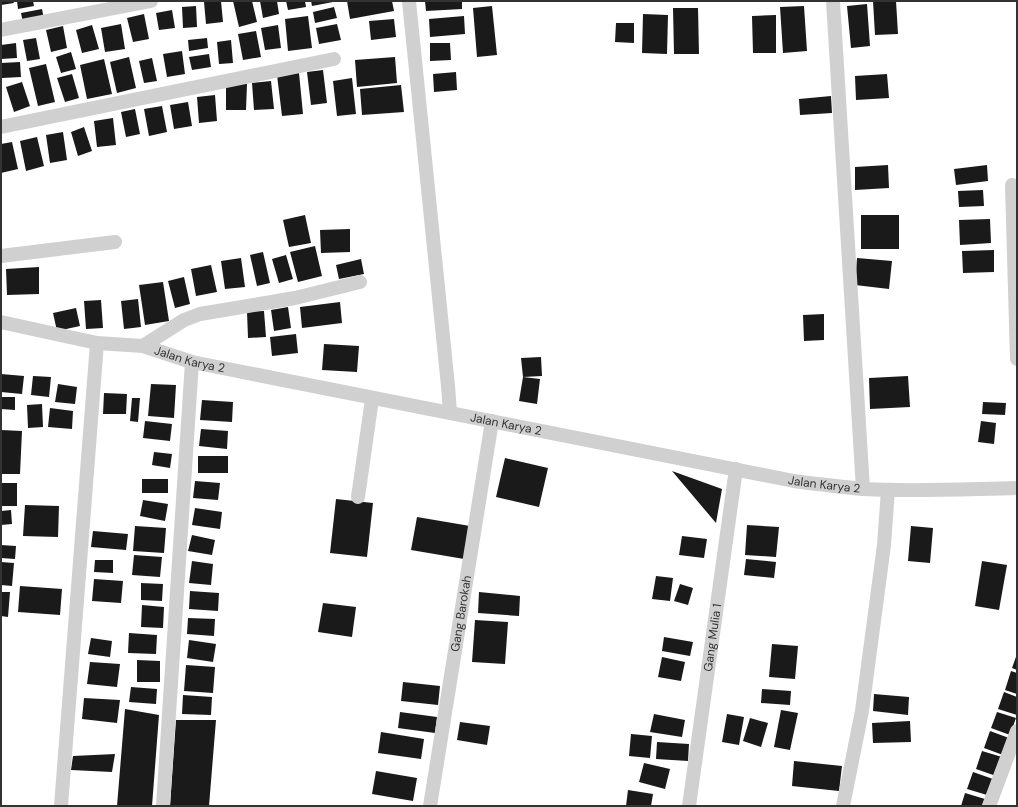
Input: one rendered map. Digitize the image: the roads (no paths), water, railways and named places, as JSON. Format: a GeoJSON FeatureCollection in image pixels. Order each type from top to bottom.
{"type":"FeatureCollection","features":[{"type":"Feature","properties":{"kind":"street"},"geometry":{"type":"LineString","coordinates":[[1,30],[151,1]]}},
{"type":"Feature","properties":{"kind":"street"},"geometry":{"type":"LineString","coordinates":[[409,1],[450,412]]}},
{"type":"Feature","properties":{"kind":"street"},"geometry":{"type":"LineString","coordinates":[[833,1],[863,489]]}},
{"type":"Feature","properties":{"kind":"street"},"geometry":{"type":"LineString","coordinates":[[1,127],[334,58]]}},
{"type":"Feature","properties":{"kind":"street"},"geometry":{"type":"LineString","coordinates":[[1012,185],[1017,359]]}},
{"type":"Feature","properties":{"kind":"street"},"geometry":{"type":"LineString","coordinates":[[1,256],[115,242]]}},
{"type":"Feature","properties":{"kind":"street"},"geometry":{"type":"LineString","coordinates":[[142,346],[184,320],[200,314],[295,298],[360,282]]}},
{"type":"Feature","properties":{"kind":"street","name":"Jalan Karya 2"},"geometry":{"type":"LineString","coordinates":[[1,322],[97,343],[142,346],[192,362],[794,481],[863,489],[918,491],[1017,488]]}},
{"type":"Feature","properties":{"kind":"street"},"geometry":{"type":"LineString","coordinates":[[61,806],[97,343]]}},
{"type":"Feature","properties":{"kind":"street"},"geometry":{"type":"LineString","coordinates":[[163,806],[192,362]]}},
{"type":"Feature","properties":{"kind":"street"},"geometry":{"type":"LineString","coordinates":[[358,497],[372,398]]}},
{"type":"Feature","properties":{"kind":"street","name":"Gang Barokah"},"geometry":{"type":"LineString","coordinates":[[430,806],[492,421]]}},
{"type":"Feature","properties":{"kind":"street","name":"Gang Mulia 1"},"geometry":{"type":"LineString","coordinates":[[689,806],[736,469]]}},
{"type":"Feature","properties":{"kind":"street"},"geometry":{"type":"LineString","coordinates":[[843,806],[862,711],[884,545],[888,490]]}},
{"type":"Feature","properties":{"kind":"street"},"geometry":{"type":"LineString","coordinates":[[989,806],[1017,731]]}}]}
